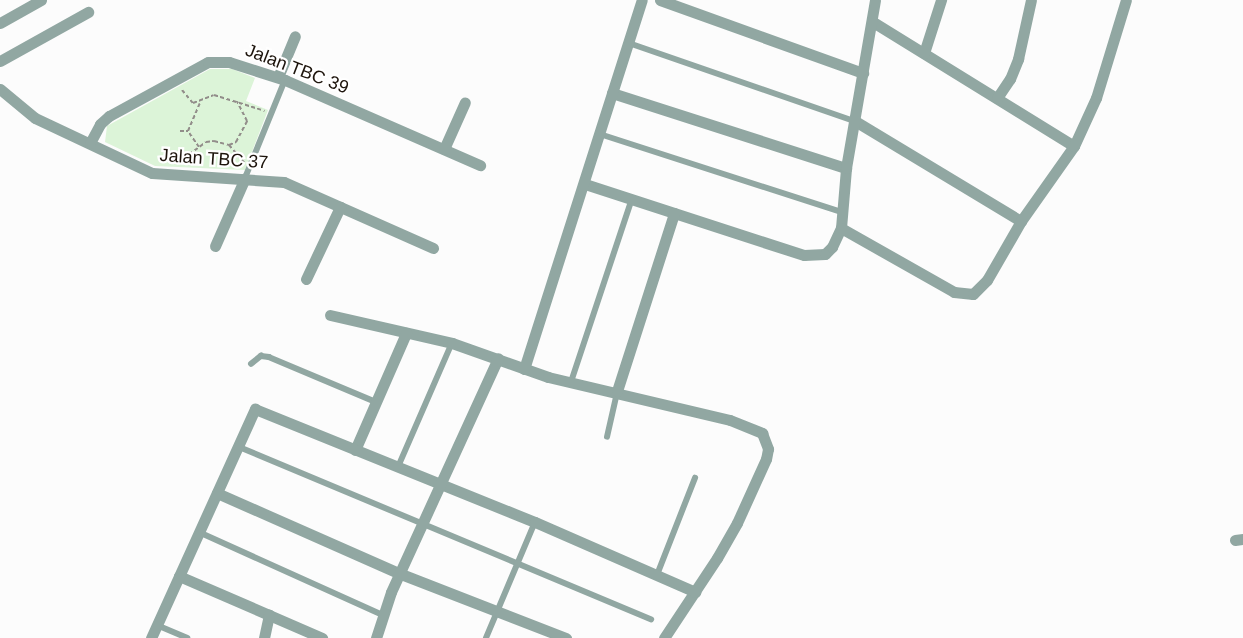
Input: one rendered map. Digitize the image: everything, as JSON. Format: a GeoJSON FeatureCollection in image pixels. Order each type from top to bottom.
{"type":"FeatureCollection","features":[{"type":"Feature","properties":{"kind":"street"},"geometry":{"type":"LineString","coordinates":[[0,23],[42,0]]}},
{"type":"Feature","properties":{"kind":"street"},"geometry":{"type":"LineString","coordinates":[[524,369],[585,184],[642,0]]}},
{"type":"Feature","properties":{"kind":"street"},"geometry":{"type":"LineString","coordinates":[[660,0],[863,73]]}},
{"type":"Feature","properties":{"kind":"street"},"geometry":{"type":"LineString","coordinates":[[585,184],[816,256],[832,247],[841,228],[846,168],[873,22],[874,0]]}},
{"type":"Feature","properties":{"kind":"street"},"geometry":{"type":"LineString","coordinates":[[924,53],[941,0]]}},
{"type":"Feature","properties":{"kind":"street"},"geometry":{"type":"LineString","coordinates":[[997,98],[1010,80],[1018,60],[1031,0]]}},
{"type":"Feature","properties":{"kind":"street"},"geometry":{"type":"LineString","coordinates":[[841,228],[964,295],[973,294],[987,280],[1021,221],[1074,146],[1096,98],[1126,0]]}},
{"type":"Feature","properties":{"kind":"street"},"geometry":{"type":"LineString","coordinates":[[0,61],[88,12]]}},
{"type":"Feature","properties":{"kind":"street"},"geometry":{"type":"LineString","coordinates":[[873,22],[1074,146]]}},
{"type":"Feature","properties":{"kind":"street"},"geometry":{"type":"LineString","coordinates":[[282,79],[295,36]]}},
{"type":"Feature","properties":{"kind":"street","name":"Jalan TBC 39"},"geometry":{"type":"LineString","coordinates":[[90,143],[100,124],[109,116],[208,62],[229,62],[282,79],[480,165]]}},
{"type":"Feature","properties":{"kind":"street","name":"Jalan TBC 37"},"geometry":{"type":"LineString","coordinates":[[0,88],[34,118],[152,173],[284,182],[433,248]]}},
{"type":"Feature","properties":{"kind":"street"},"geometry":{"type":"LineString","coordinates":[[612,93],[846,168]]}},
{"type":"Feature","properties":{"kind":"street"},"geometry":{"type":"LineString","coordinates":[[444,149],[465,102]]}},
{"type":"Feature","properties":{"kind":"street"},"geometry":{"type":"LineString","coordinates":[[855,121],[1021,221]]}},
{"type":"Feature","properties":{"kind":"street"},"geometry":{"type":"LineString","coordinates":[[215,246],[245,178]]}},
{"type":"Feature","properties":{"kind":"street"},"geometry":{"type":"LineString","coordinates":[[306,279],[340,207]]}},
{"type":"Feature","properties":{"kind":"street"},"geometry":{"type":"LineString","coordinates":[[617,391],[674,213]]}},
{"type":"Feature","properties":{"kind":"street"},"geometry":{"type":"LineString","coordinates":[[330,315],[452,343],[498,358],[524,369],[744,424],[762,433],[767,439],[766,459],[737,523],[695,592],[664,638]]}},
{"type":"Feature","properties":{"kind":"street"},"geometry":{"type":"LineString","coordinates":[[354,450],[406,333]]}},
{"type":"Feature","properties":{"kind":"street"},"geometry":{"type":"LineString","coordinates":[[376,638],[383,615],[498,358]]}},
{"type":"Feature","properties":{"kind":"street"},"geometry":{"type":"LineString","coordinates":[[151,638],[254,409],[535,522],[695,592]]}},
{"type":"Feature","properties":{"kind":"street"},"geometry":{"type":"LineString","coordinates":[[216,493],[401,574],[566,638]]}},
{"type":"Feature","properties":{"kind":"street"},"geometry":{"type":"LineString","coordinates":[[180,576],[318,637]]}},
{"type":"Feature","properties":{"kind":"street"},"geometry":{"type":"LineString","coordinates":[[264,638],[269,615]]}},
{"type":"Feature","properties":{"kind":"lane"},"geometry":{"type":"LineString","coordinates":[[629,43],[855,121]]}},
{"type":"Feature","properties":{"kind":"lane"},"geometry":{"type":"LineString","coordinates":[[245,178],[272,114],[282,79]]}},
{"type":"Feature","properties":{"kind":"lane"},"geometry":{"type":"LineString","coordinates":[[600,134],[842,212]]}},
{"type":"Feature","properties":{"kind":"lane"},"geometry":{"type":"LineString","coordinates":[[571,382],[632,199]]}},
{"type":"Feature","properties":{"kind":"lane"},"geometry":{"type":"LineString","coordinates":[[397,468],[452,343]]}},
{"type":"Feature","properties":{"kind":"lane"},"geometry":{"type":"LineString","coordinates":[[251,364],[261,356],[269,357],[376,402]]}},
{"type":"Feature","properties":{"kind":"lane"},"geometry":{"type":"LineString","coordinates":[[607,437],[617,391]]}},
{"type":"Feature","properties":{"kind":"lane"},"geometry":{"type":"LineString","coordinates":[[237,446],[651,619]]}},
{"type":"Feature","properties":{"kind":"lane"},"geometry":{"type":"LineString","coordinates":[[657,575],[695,478]]}},
{"type":"Feature","properties":{"kind":"lane"},"geometry":{"type":"LineString","coordinates":[[486,638],[535,522]]}},
{"type":"Feature","properties":{"kind":"lane"},"geometry":{"type":"LineString","coordinates":[[199,532],[383,615]]}},
{"type":"Feature","properties":{"kind":"lane"},"geometry":{"type":"LineString","coordinates":[[157,625],[188,638]]}},
{"type":"Feature","properties":{"kind":"path"},"geometry":{"type":"LineString","coordinates":[[176,78],[188,100],[200,103]]}},
{"type":"Feature","properties":{"kind":"path"},"geometry":{"type":"LineString","coordinates":[[188,131],[200,103],[212,95],[237,101],[272,114]]}},
{"type":"Feature","properties":{"kind":"path"},"geometry":{"type":"LineString","coordinates":[[229,145],[236,142],[247,121],[237,101]]}},
{"type":"Feature","properties":{"kind":"path"},"geometry":{"type":"LineString","coordinates":[[180,131],[188,131]]}},
{"type":"Feature","properties":{"kind":"path"},"geometry":{"type":"LineString","coordinates":[[188,131],[199,147]]}},
{"type":"Feature","properties":{"kind":"path"},"geometry":{"type":"LineString","coordinates":[[182,174],[184,158],[199,147],[214,141],[229,145],[242,161],[252,165]]}},
{"type":"Feature","properties":{"kind":"green space"},"geometry":{"type":"Polygon","coordinates":[[[210,69],[232,69],[255,78],[246,101],[268,110],[245,170],[155,166],[105,142],[107,126],[210,69]]]}}]}
